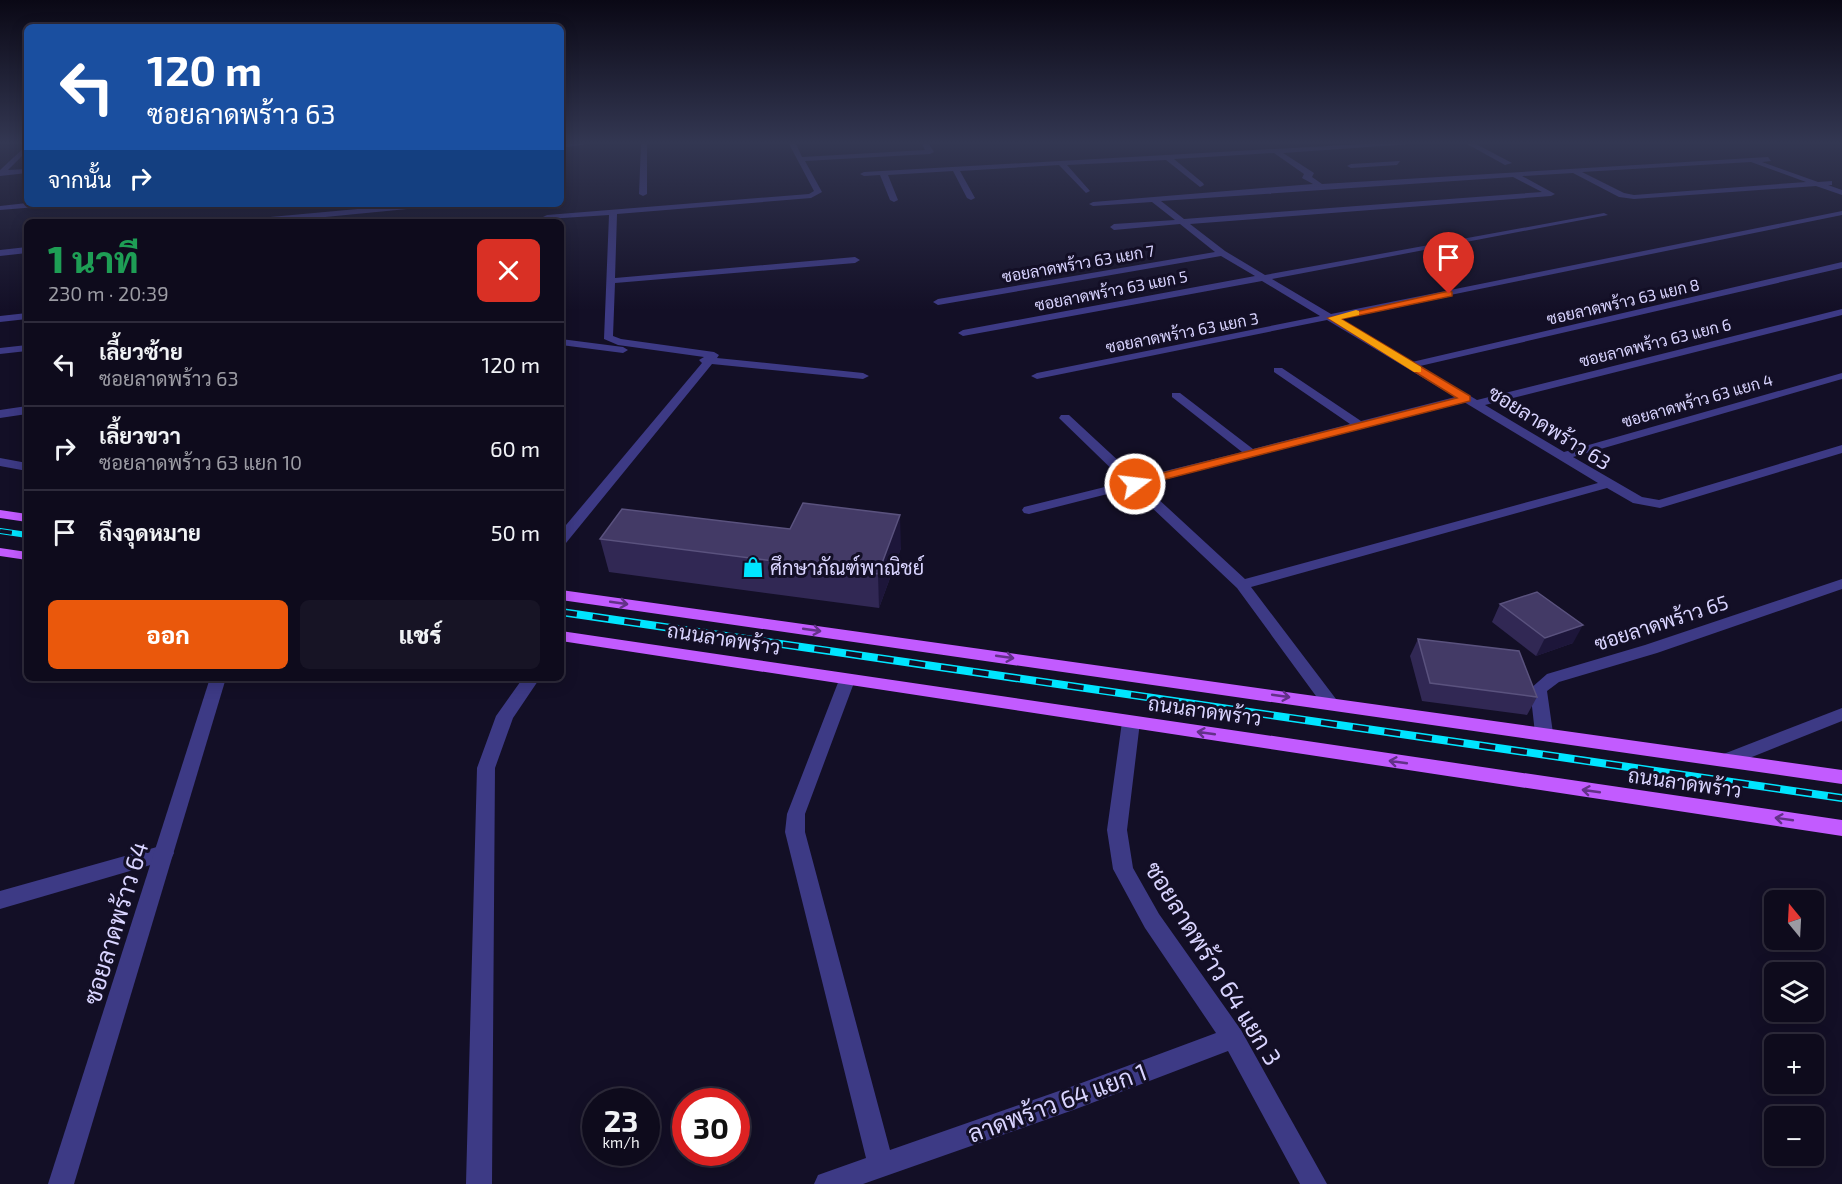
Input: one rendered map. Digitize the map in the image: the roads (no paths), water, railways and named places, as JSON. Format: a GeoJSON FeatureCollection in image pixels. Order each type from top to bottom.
{"type":"FeatureCollection","features":[{"type":"Feature","properties":{"kind":"main road"},"geometry":{"type":"LineString","coordinates":[[0,514],[24,518]]}},
{"type":"Feature","properties":{"kind":"main road"},"geometry":{"type":"LineString","coordinates":[[0,552],[24,556]]}},
{"type":"Feature","properties":{"kind":"main road","name":"ถนนลาดพร้าว"},"geometry":{"type":"LineString","coordinates":[[564,594],[1842,777]]}},
{"type":"Feature","properties":{"kind":"main road","name":"ถนนลาดพร้าว"},"geometry":{"type":"LineString","coordinates":[[564,636],[1842,828]]}},
{"type":"Feature","properties":{"kind":"street"},"geometry":{"type":"LineString","coordinates":[[547,217],[772,199]]}},
{"type":"Feature","properties":{"kind":"street"},"geometry":{"type":"LineString","coordinates":[[1093,204],[1150,199]]}},
{"type":"Feature","properties":{"kind":"street","name":"ซอยลาดพร้าว 63"},"geometry":{"type":"LineString","coordinates":[[1153,199],[1222,253],[1609,483]]}},
{"type":"Feature","properties":{"kind":"street"},"geometry":{"type":"LineString","coordinates":[[1114,227],[1481,199]]}},
{"type":"Feature","properties":{"kind":"street"},"geometry":{"type":"LineString","coordinates":[[0,208],[24,206]]}},
{"type":"Feature","properties":{"kind":"street"},"geometry":{"type":"LineString","coordinates":[[280,219],[406,207]]}},
{"type":"Feature","properties":{"kind":"street"},"geometry":{"type":"LineString","coordinates":[[564,536],[714,355],[618,342],[608,338],[613,212]]}},
{"type":"Feature","properties":{"kind":"street","name":"ซอยลาดพร้าว 63 แยก 3"},"geometry":{"type":"LineString","coordinates":[[1037,376],[1333,318],[1842,213]]}},
{"type":"Feature","properties":{"kind":"street","name":"ซอยลาดพร้าว 63 แยก 5"},"geometry":{"type":"LineString","coordinates":[[963,333],[1604,215]]}},
{"type":"Feature","properties":{"kind":"street"},"geometry":{"type":"LineString","coordinates":[[0,253],[24,250]]}},
{"type":"Feature","properties":{"kind":"street","name":"ซอยลาดพร้าว 63 แยก 7"},"geometry":{"type":"LineString","coordinates":[[938,302],[1222,253]]}},
{"type":"Feature","properties":{"kind":"street"},"geometry":{"type":"LineString","coordinates":[[610,281],[855,260]]}},
{"type":"Feature","properties":{"kind":"street","name":"ซอยลาดพร้าว 63 แยก 8"},"geometry":{"type":"LineString","coordinates":[[1411,365],[1842,265]]}},
{"type":"Feature","properties":{"kind":"street","name":"ซอยลาดพร้าว 63 แยก 6"},"geometry":{"type":"LineString","coordinates":[[1029,510],[1359,425],[1471,401],[1842,312]]}},
{"type":"Feature","properties":{"kind":"street"},"geometry":{"type":"LineString","coordinates":[[0,319],[24,316]]}},
{"type":"Feature","properties":{"kind":"street"},"geometry":{"type":"LineString","coordinates":[[564,342],[711,361],[863,376]]}},
{"type":"Feature","properties":{"kind":"street"},"geometry":{"type":"LineString","coordinates":[[0,351],[24,348]]}},
{"type":"Feature","properties":{"kind":"street"},"geometry":{"type":"LineString","coordinates":[[1278,370],[1359,425]]}},
{"type":"Feature","properties":{"kind":"street","name":"ซอยลาดพร้าว 63 แยก 4"},"geometry":{"type":"LineString","coordinates":[[1562,456],[1842,376]]}},
{"type":"Feature","properties":{"kind":"street"},"geometry":{"type":"LineString","coordinates":[[1176,395],[1251,453]]}},
{"type":"Feature","properties":{"kind":"street"},"geometry":{"type":"LineString","coordinates":[[0,414],[24,410]]}},
{"type":"Feature","properties":{"kind":"street"},"geometry":{"type":"LineString","coordinates":[[1065,418],[1242,585],[1330,703]]}},
{"type":"Feature","properties":{"kind":"street"},"geometry":{"type":"LineString","coordinates":[[1609,483],[1638,500],[1660,504],[1842,449]]}},
{"type":"Feature","properties":{"kind":"street"},"geometry":{"type":"LineString","coordinates":[[0,462],[24,466]]}},
{"type":"Feature","properties":{"kind":"street","name":"ซอยลาดพร้าว 63"},"geometry":{"type":"LineString","coordinates":[[1242,585],[1609,483]]}},
{"type":"Feature","properties":{"kind":"street","name":"ซอยลาดพร้าว 65"},"geometry":{"type":"LineString","coordinates":[[1544,734],[1538,689],[1552,678],[1651,649],[1842,584]]}},
{"type":"Feature","properties":{"kind":"street"},"geometry":{"type":"LineString","coordinates":[[847,680],[796,814],[795,832],[881,1165]]}},
{"type":"Feature","properties":{"kind":"street","name":"ซอยลาดพร้าว 64"},"geometry":{"type":"LineString","coordinates":[[61,1184],[217,681]]}},
{"type":"Feature","properties":{"kind":"street"},"geometry":{"type":"LineString","coordinates":[[480,1184],[486,768],[505,716],[530,681]]}},
{"type":"Feature","properties":{"kind":"street"},"geometry":{"type":"LineString","coordinates":[[1727,760],[1842,714]]}},
{"type":"Feature","properties":{"kind":"street","name":"ซอยลาดพร้าว 64 แยก 3"},"geometry":{"type":"LineString","coordinates":[[1131,722],[1117,830],[1123,869],[1152,921],[1233,1038],[1314,1184]]}},
{"type":"Feature","properties":{"kind":"street"},"geometry":{"type":"LineString","coordinates":[[0,900],[164,853]]}},
{"type":"Feature","properties":{"kind":"street","name":"ลาดพร้าว 64 แยก 1"},"geometry":{"type":"LineString","coordinates":[[827,1184],[1076,1097],[1233,1038]]}},
{"type":"Feature","properties":{"kind":"railway"},"geometry":{"type":"LineString","coordinates":[[0,531],[24,535]]}},
{"type":"Feature","properties":{"kind":"railway"},"geometry":{"type":"LineString","coordinates":[[564,612],[1842,798]]}},
{"type":"Feature","properties":{"kind":"place","name":"ศึกษาภัณฑ์พาณิชย์"},"geometry":{"type":"Point","coordinates":[753,567]}}]}
